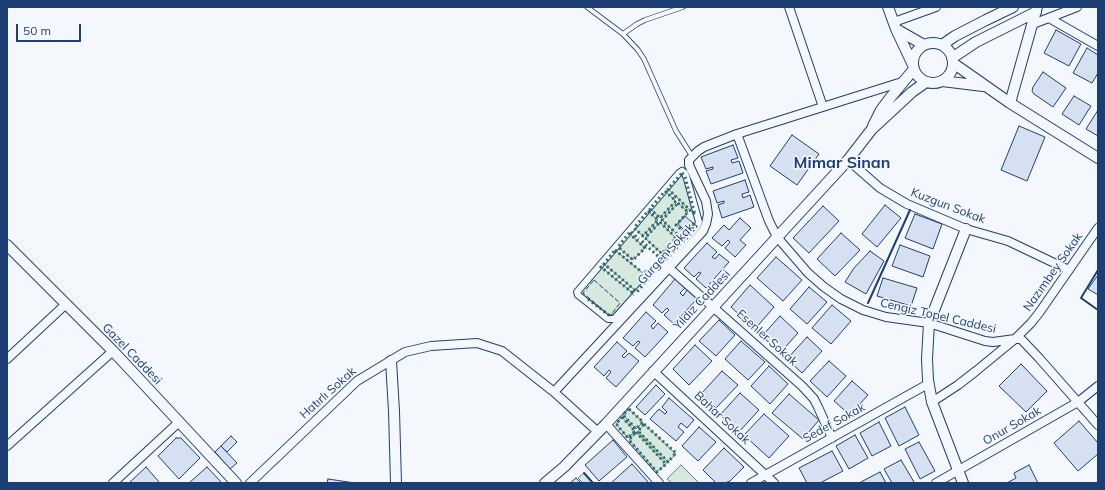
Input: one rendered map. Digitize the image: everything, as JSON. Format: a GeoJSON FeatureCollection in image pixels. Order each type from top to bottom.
{"type":"FeatureCollection","features":[{"type":"Feature","properties":{"kind":"street"},"geometry":{"type":"LineString","coordinates":[[789,7],[823,107]]}},
{"type":"Feature","properties":{"kind":"street"},"geometry":{"type":"LineString","coordinates":[[888,7],[918,77],[926,82],[934,83],[942,81],[985,86]]}},
{"type":"Feature","properties":{"kind":"street"},"geometry":{"type":"LineString","coordinates":[[895,26],[936,7]]}},
{"type":"Feature","properties":{"kind":"street"},"geometry":{"type":"LineString","coordinates":[[942,45],[955,36],[1013,7]]}},
{"type":"Feature","properties":{"kind":"street"},"geometry":{"type":"LineString","coordinates":[[1033,24],[1077,7]]}},
{"type":"Feature","properties":{"kind":"street"},"geometry":{"type":"LineString","coordinates":[[1010,103],[1036,10]]}},
{"type":"Feature","properties":{"kind":"street"},"geometry":{"type":"LineString","coordinates":[[942,81],[950,74],[953,60],[976,42],[1036,10]]}},
{"type":"Feature","properties":{"kind":"street"},"geometry":{"type":"LineString","coordinates":[[1048,18],[1098,46]]}},
{"type":"Feature","properties":{"kind":"street"},"geometry":{"type":"LineString","coordinates":[[895,26],[924,45],[933,43],[942,45],[948,50],[953,60],[985,86],[1098,158]]}},
{"type":"Feature","properties":{"kind":"street","name":"Yıldız Caddesi"},"geometry":{"type":"LineString","coordinates":[[872,129],[881,110],[913,67],[914,55],[924,45]]}},
{"type":"Feature","properties":{"kind":"street"},"geometry":{"type":"LineString","coordinates":[[692,156],[704,147],[737,134],[902,82]]}},
{"type":"Feature","properties":{"kind":"street","name":"Yıldız Caddesi"},"geometry":{"type":"LineString","coordinates":[[545,483],[564,467],[606,424],[848,160],[872,129],[912,92],[926,82]]}},
{"type":"Feature","properties":{"kind":"street","name":"Cengiz Topel Caddesi"},"geometry":{"type":"LineString","coordinates":[[737,134],[769,221],[777,237],[808,273],[841,300],[886,318],[929,323],[984,341],[993,342],[1015,338]]}},
{"type":"Feature","properties":{"kind":"street","name":"Gürgen Sokak"},"geometry":{"type":"LineString","coordinates":[[554,392],[667,266],[696,240],[706,224],[708,214],[706,201],[689,165],[689,160],[692,156]]}},
{"type":"Feature","properties":{"kind":"street","name":"Kuzgun Sokak"},"geometry":{"type":"LineString","coordinates":[[848,160],[880,188],[897,199],[966,229],[1008,241],[1069,270]]}},
{"type":"Feature","properties":{"kind":"street"},"geometry":{"type":"LineString","coordinates":[[682,171],[685,173],[687,179],[699,224],[667,266],[612,320],[608,320],[577,294],[577,292],[682,171]]}},
{"type":"Feature","properties":{"kind":"street","name":"Nazımbey Sokak"},"geometry":{"type":"LineString","coordinates":[[932,402],[963,382],[1015,338],[1039,313],[1098,228]]}},
{"type":"Feature","properties":{"kind":"street"},"geometry":{"type":"LineString","coordinates":[[963,483],[957,471],[932,402],[928,384],[927,359],[929,323],[966,229]]}},
{"type":"Feature","properties":{"kind":"street","name":"Gazel Caddesi"},"geometry":{"type":"LineString","coordinates":[[7,244],[113,351],[236,483]]}},
{"type":"Feature","properties":{"kind":"street","name":"Esenler Sokak"},"geometry":{"type":"LineString","coordinates":[[667,266],[811,396],[818,407],[832,438]]}},
{"type":"Feature","properties":{"kind":"street"},"geometry":{"type":"LineString","coordinates":[[7,359],[66,304]]}},
{"type":"Feature","properties":{"kind":"street"},"geometry":{"type":"LineString","coordinates":[[1015,338],[1021,339],[1027,345],[1098,425]]}},
{"type":"Feature","properties":{"kind":"street","name":"Hatırlı Sokak"},"geometry":{"type":"LineString","coordinates":[[250,483],[357,381],[405,352],[431,346],[477,343],[502,351],[554,392],[598,432]]}},
{"type":"Feature","properties":{"kind":"street"},"geometry":{"type":"LineString","coordinates":[[7,446],[113,351]]}},
{"type":"Feature","properties":{"kind":"street"},"geometry":{"type":"LineString","coordinates":[[391,361],[396,483]]}},
{"type":"Feature","properties":{"kind":"street","name":"Bahar Sokak"},"geometry":{"type":"LineString","coordinates":[[653,371],[774,483]]}},
{"type":"Feature","properties":{"kind":"street","name":"Sedef Sokak"},"geometry":{"type":"LineString","coordinates":[[751,483],[928,384]]}},
{"type":"Feature","properties":{"kind":"street","name":"Onur Sokak"},"geometry":{"type":"LineString","coordinates":[[936,483],[1078,402],[1098,386]]}},
{"type":"Feature","properties":{"kind":"street"},"geometry":{"type":"LineString","coordinates":[[113,483],[179,422]]}},
{"type":"Feature","properties":{"kind":"street"},"geometry":{"type":"LineString","coordinates":[[606,424],[659,483]]}},
{"type":"Feature","properties":{"kind":"lane"},"geometry":{"type":"LineString","coordinates":[[587,7],[634,44],[644,59],[676,131],[692,156]]}},
{"type":"Feature","properties":{"kind":"lane"},"geometry":{"type":"LineString","coordinates":[[623,34],[641,22],[683,7]]}},
{"type":"Feature","properties":{"kind":"shaded area"},"geometry":{"type":"Polygon","coordinates":[[[683,173],[695,215],[668,189],[683,173]]]}},
{"type":"Feature","properties":{"kind":"shaded area"},"geometry":{"type":"Polygon","coordinates":[[[665,191],[676,201],[660,218],[650,209],[665,191]]]}},
{"type":"Feature","properties":{"kind":"shaded area"},"geometry":{"type":"Polygon","coordinates":[[[678,203],[688,212],[676,225],[686,233],[695,223],[696,224],[684,241],[662,220],[678,203]]]}},
{"type":"Feature","properties":{"kind":"shaded area"},"geometry":{"type":"Polygon","coordinates":[[[648,211],[658,220],[643,236],[634,228],[648,211]]]}},
{"type":"Feature","properties":{"kind":"shaded area"},"geometry":{"type":"Polygon","coordinates":[[[660,222],[676,238],[662,254],[645,238],[660,222]]]}},
{"type":"Feature","properties":{"kind":"shaded area"},"geometry":{"type":"Polygon","coordinates":[[[629,233],[645,248],[633,260],[618,247],[629,233]]]}},
{"type":"Feature","properties":{"kind":"shaded area"},"geometry":{"type":"Polygon","coordinates":[[[615,250],[649,278],[637,292],[604,264],[615,250]]]}},
{"type":"Feature","properties":{"kind":"shaded area"},"geometry":{"type":"Polygon","coordinates":[[[601,267],[634,294],[615,316],[611,314],[610,316],[579,293],[601,267]]]}},
{"type":"Feature","properties":{"kind":"shaded area"},"geometry":{"type":"Polygon","coordinates":[[[629,409],[643,422],[636,429],[623,415],[629,409]]]}},
{"type":"Feature","properties":{"kind":"shaded area"},"geometry":{"type":"Polygon","coordinates":[[[622,417],[635,431],[628,438],[616,424],[622,417]]]}},
{"type":"Feature","properties":{"kind":"shaded area"},"geometry":{"type":"Polygon","coordinates":[[[644,424],[676,454],[668,462],[638,431],[644,424]]]}},
{"type":"Feature","properties":{"kind":"shaded area"},"geometry":{"type":"Polygon","coordinates":[[[636,432],[666,464],[657,472],[629,440],[636,432]]]}},
{"type":"Feature","properties":{"kind":"shaded area"},"geometry":{"type":"Polygon","coordinates":[[[681,465],[699,483],[672,483],[667,479],[681,465]]]}},
{"type":"Feature","properties":{"kind":"shaded area"},"geometry":{"type":"Polygon","coordinates":[[[584,473],[593,483],[583,483],[578,478],[584,473]]]}},
{"type":"Feature","properties":{"kind":"building"},"geometry":{"type":"Polygon","coordinates":[[[1056,30],[1081,44],[1069,66],[1044,53],[1056,30]]]}},
{"type":"Feature","properties":{"kind":"building"},"geometry":{"type":"Polygon","coordinates":[[[1087,48],[1098,55],[1098,73],[1092,83],[1073,73],[1087,48]]]}},
{"type":"Feature","properties":{"kind":"building"},"geometry":{"type":"Polygon","coordinates":[[[1043,72],[1066,88],[1053,107],[1032,91],[1043,72]]]}},
{"type":"Feature","properties":{"kind":"building"},"geometry":{"type":"Polygon","coordinates":[[[1074,96],[1091,106],[1079,125],[1062,114],[1074,96]]]}},
{"type":"Feature","properties":{"kind":"building"},"geometry":{"type":"Polygon","coordinates":[[[1098,110],[1098,136],[1086,129],[1098,110]]]}},
{"type":"Feature","properties":{"kind":"building"},"geometry":{"type":"Polygon","coordinates":[[[1019,126],[1045,137],[1027,181],[1001,170],[1019,126]]]}},
{"type":"Feature","properties":{"kind":"building"},"geometry":{"type":"Polygon","coordinates":[[[792,135],[819,154],[797,185],[770,166],[792,135]]]}},
{"type":"Feature","properties":{"kind":"building"},"geometry":{"type":"Polygon","coordinates":[[[733,145],[738,158],[731,160],[732,163],[739,161],[743,173],[711,184],[706,171],[713,169],[713,167],[706,169],[701,157],[733,145]]]}},
{"type":"Feature","properties":{"kind":"building"},"geometry":{"type":"Polygon","coordinates":[[[745,180],[749,192],[742,194],[743,198],[750,195],[754,207],[722,218],[718,205],[724,203],[724,201],[717,203],[713,191],[745,180]]]}},
{"type":"Feature","properties":{"kind":"building"},"geometry":{"type":"Polygon","coordinates":[[[885,205],[901,218],[877,247],[862,234],[885,205]]]}},
{"type":"Feature","properties":{"kind":"building"},"geometry":{"type":"Polygon","coordinates":[[[823,206],[839,221],[809,253],[793,238],[823,206]]]}},
{"type":"Feature","properties":{"kind":"building"},"geometry":{"type":"Polygon","coordinates":[[[915,214],[942,224],[933,249],[905,238],[915,214]]]}},
{"type":"Feature","properties":{"kind":"building"},"geometry":{"type":"Polygon","coordinates":[[[685,216],[693,223],[686,232],[678,224],[685,216]]]}},
{"type":"Feature","properties":{"kind":"building"},"geometry":{"type":"Polygon","coordinates":[[[740,218],[751,228],[740,240],[746,245],[735,257],[725,248],[730,242],[728,240],[722,246],[712,238],[724,225],[729,230],[740,218]]]}},
{"type":"Feature","properties":{"kind":"building"},"geometry":{"type":"Polygon","coordinates":[[[841,233],[860,250],[835,276],[817,259],[841,233]]]}},
{"type":"Feature","properties":{"kind":"building"},"geometry":{"type":"Polygon","coordinates":[[[707,243],[717,252],[712,257],[715,259],[719,254],[729,262],[706,288],[696,279],[701,273],[699,272],[694,277],[684,268],[707,243]]]}},
{"type":"Feature","properties":{"kind":"building"},"geometry":{"type":"Polygon","coordinates":[[[900,245],[930,256],[923,277],[892,266],[900,245]]]}},
{"type":"Feature","properties":{"kind":"building"},"geometry":{"type":"Polygon","coordinates":[[[870,251],[884,261],[866,294],[845,282],[854,268],[870,251]]]}},
{"type":"Feature","properties":{"kind":"building"},"geometry":{"type":"Polygon","coordinates":[[[776,257],[802,280],[783,301],[757,278],[776,257]]]}},
{"type":"Feature","properties":{"kind":"building"},"geometry":{"type":"Polygon","coordinates":[[[1098,275],[1098,295],[1088,289],[1098,275]]]}},
{"type":"Feature","properties":{"kind":"building"},"geometry":{"type":"Polygon","coordinates":[[[883,278],[917,288],[911,306],[877,296],[883,278]]]}},
{"type":"Feature","properties":{"kind":"building"},"geometry":{"type":"Polygon","coordinates":[[[675,279],[685,288],[680,293],[683,296],[687,290],[697,299],[674,324],[664,315],[669,310],[667,308],[662,313],[653,305],[675,279]]]}},
{"type":"Feature","properties":{"kind":"building"},"geometry":{"type":"Polygon","coordinates":[[[750,285],[774,307],[755,329],[731,307],[750,285]]]}},
{"type":"Feature","properties":{"kind":"building"},"geometry":{"type":"Polygon","coordinates":[[[809,287],[827,302],[807,324],[790,309],[809,287]]]}},
{"type":"Feature","properties":{"kind":"building"},"geometry":{"type":"Polygon","coordinates":[[[832,305],[851,321],[831,344],[812,328],[832,305]]]}},
{"type":"Feature","properties":{"kind":"building"},"geometry":{"type":"Polygon","coordinates":[[[646,312],[656,321],[651,326],[653,329],[658,323],[668,332],[645,357],[635,348],[640,342],[638,341],[633,346],[623,338],[646,312]]]}},
{"type":"Feature","properties":{"kind":"building"},"geometry":{"type":"Polygon","coordinates":[[[780,316],[798,333],[780,353],[762,336],[780,316]]]}},
{"type":"Feature","properties":{"kind":"building"},"geometry":{"type":"Polygon","coordinates":[[[719,320],[735,335],[716,356],[699,341],[719,320]]]}},
{"type":"Feature","properties":{"kind":"building"},"geometry":{"type":"Polygon","coordinates":[[[807,337],[822,351],[802,373],[787,359],[807,337]]]}},
{"type":"Feature","properties":{"kind":"building"},"geometry":{"type":"Polygon","coordinates":[[[741,341],[765,362],[748,380],[725,359],[741,341]]]}},
{"type":"Feature","properties":{"kind":"building"},"geometry":{"type":"Polygon","coordinates":[[[617,342],[627,351],[622,356],[624,358],[629,353],[639,361],[616,387],[606,378],[611,372],[609,370],[604,376],[594,367],[617,342]]]}},
{"type":"Feature","properties":{"kind":"building"},"geometry":{"type":"Polygon","coordinates":[[[695,345],[712,361],[689,385],[673,369],[695,345]]]}},
{"type":"Feature","properties":{"kind":"building"},"geometry":{"type":"Polygon","coordinates":[[[829,361],[846,376],[827,397],[810,381],[829,361]]]}},
{"type":"Feature","properties":{"kind":"building"},"geometry":{"type":"Polygon","coordinates":[[[1021,364],[1047,391],[1026,412],[999,386],[1021,364]]]}},
{"type":"Feature","properties":{"kind":"building"},"geometry":{"type":"Polygon","coordinates":[[[769,366],[788,384],[770,404],[751,386],[769,366]]]}},
{"type":"Feature","properties":{"kind":"building"},"geometry":{"type":"Polygon","coordinates":[[[722,371],[738,385],[716,408],[701,394],[722,371]]]}},
{"type":"Feature","properties":{"kind":"building"},"geometry":{"type":"Polygon","coordinates":[[[852,381],[868,395],[850,415],[834,401],[852,381]]]}},
{"type":"Feature","properties":{"kind":"building"},"geometry":{"type":"Polygon","coordinates":[[[656,385],[665,394],[645,415],[636,407],[656,385]]]}},
{"type":"Feature","properties":{"kind":"building"},"geometry":{"type":"Polygon","coordinates":[[[740,393],[759,410],[739,432],[720,415],[740,393]]]}},
{"type":"Feature","properties":{"kind":"building"},"geometry":{"type":"Polygon","coordinates":[[[789,394],[819,420],[803,439],[772,413],[789,394]]]}},
{"type":"Feature","properties":{"kind":"building"},"geometry":{"type":"Polygon","coordinates":[[[669,398],[694,420],[687,428],[681,423],[678,427],[684,432],[676,441],[650,419],[659,409],[665,414],[667,412],[662,407],[669,398]]]}},
{"type":"Feature","properties":{"kind":"building"},"geometry":{"type":"Polygon","coordinates":[[[905,407],[919,435],[899,446],[885,418],[905,407]]]}},
{"type":"Feature","properties":{"kind":"building"},"geometry":{"type":"Polygon","coordinates":[[[764,414],[789,436],[769,458],[744,435],[764,414]]]}},
{"type":"Feature","properties":{"kind":"building"},"geometry":{"type":"Polygon","coordinates":[[[1079,421],[1098,443],[1098,454],[1078,471],[1054,443],[1079,421]]]}},
{"type":"Feature","properties":{"kind":"building"},"geometry":{"type":"Polygon","coordinates":[[[879,422],[891,446],[872,456],[860,433],[879,422]]]}},
{"type":"Feature","properties":{"kind":"building"},"geometry":{"type":"Polygon","coordinates":[[[699,427],[716,442],[698,461],[682,446],[699,427]]]}},
{"type":"Feature","properties":{"kind":"building"},"geometry":{"type":"Polygon","coordinates":[[[855,435],[868,458],[849,469],[836,446],[855,435]]]}},
{"type":"Feature","properties":{"kind":"building"},"geometry":{"type":"Polygon","coordinates":[[[231,436],[237,442],[227,452],[221,446],[231,436]]]}},
{"type":"Feature","properties":{"kind":"building"},"geometry":{"type":"Polygon","coordinates":[[[176,438],[181,438],[200,458],[179,479],[158,456],[176,438]]]}},
{"type":"Feature","properties":{"kind":"building"},"geometry":{"type":"Polygon","coordinates":[[[613,440],[627,457],[599,481],[585,465],[613,440]]]}},
{"type":"Feature","properties":{"kind":"building"},"geometry":{"type":"Polygon","coordinates":[[[919,442],[935,471],[920,479],[905,449],[919,442]]]}},
{"type":"Feature","properties":{"kind":"building"},"geometry":{"type":"Polygon","coordinates":[[[221,446],[237,463],[230,469],[215,452],[221,446]]]}},
{"type":"Feature","properties":{"kind":"building"},"geometry":{"type":"Polygon","coordinates":[[[724,448],[744,467],[730,481],[725,483],[716,483],[703,470],[724,448]]]}},
{"type":"Feature","properties":{"kind":"building"},"geometry":{"type":"Polygon","coordinates":[[[832,451],[843,471],[820,483],[807,483],[799,468],[832,451]]]}},
{"type":"Feature","properties":{"kind":"building"},"geometry":{"type":"Polygon","coordinates":[[[901,460],[914,482],[892,483],[884,469],[901,460]]]}},
{"type":"Feature","properties":{"kind":"building"},"geometry":{"type":"Polygon","coordinates":[[[632,464],[649,483],[611,483],[632,464]]]}},
{"type":"Feature","properties":{"kind":"building"},"geometry":{"type":"Polygon","coordinates":[[[1029,465],[1038,483],[1007,483],[1016,478],[1014,473],[1029,465]]]}},
{"type":"Feature","properties":{"kind":"building"},"geometry":{"type":"Polygon","coordinates":[[[146,467],[160,483],[129,483],[146,467]]]}},
{"type":"Feature","properties":{"kind":"building"},"geometry":{"type":"Polygon","coordinates":[[[207,467],[222,483],[189,483],[207,467]]]}},
{"type":"Feature","properties":{"kind":"building"},"geometry":{"type":"Polygon","coordinates":[[[880,472],[886,483],[859,483],[880,472]]]}},
{"type":"Feature","properties":{"kind":"building"},"geometry":{"type":"Polygon","coordinates":[[[576,478],[581,483],[570,483],[576,478]]]}},
{"type":"Feature","properties":{"kind":"building"},"geometry":{"type":"Polygon","coordinates":[[[328,479],[355,483],[327,483],[328,479]]]}},
{"type":"Feature","properties":{"kind":"hedge"},"geometry":{"type":"LineString","coordinates":[[682,173],[685,177],[695,215],[668,189],[682,173]]}},
{"type":"Feature","properties":{"kind":"hedge"},"geometry":{"type":"LineString","coordinates":[[665,191],[676,201],[660,218],[650,209],[665,191]]}},
{"type":"Feature","properties":{"kind":"hedge"},"geometry":{"type":"LineString","coordinates":[[678,203],[688,212],[676,225],[686,233],[695,223],[696,225],[684,241],[662,220],[678,203]]}},
{"type":"Feature","properties":{"kind":"hedge"},"geometry":{"type":"LineString","coordinates":[[648,211],[658,220],[643,236],[634,228],[648,211]]}},
{"type":"Feature","properties":{"kind":"hedge"},"geometry":{"type":"LineString","coordinates":[[660,222],[676,238],[662,254],[645,238],[660,222]]}},
{"type":"Feature","properties":{"kind":"hedge"},"geometry":{"type":"LineString","coordinates":[[631,232],[639,239]]}},
{"type":"Feature","properties":{"kind":"hedge"},"geometry":{"type":"LineString","coordinates":[[629,233],[645,248],[633,260],[618,247],[629,233]]}},
{"type":"Feature","properties":{"kind":"hedge"},"geometry":{"type":"LineString","coordinates":[[678,240],[681,243],[667,259],[664,256],[678,240]]}},
{"type":"Feature","properties":{"kind":"hedge"},"geometry":{"type":"LineString","coordinates":[[642,241],[647,246]]}},
{"type":"Feature","properties":{"kind":"hedge"},"geometry":{"type":"LineString","coordinates":[[649,248],[659,257]]}},
{"type":"Feature","properties":{"kind":"hedge"},"geometry":{"type":"LineString","coordinates":[[615,250],[649,278],[637,292],[604,264],[615,250]]}},
{"type":"Feature","properties":{"kind":"hedge"},"geometry":{"type":"LineString","coordinates":[[600,268],[601,267],[634,294],[633,295]]}},
{"type":"Feature","properties":{"kind":"hedge"},"geometry":{"type":"LineString","coordinates":[[588,299],[610,316]]}},
{"type":"Feature","properties":{"kind":"hedge"},"geometry":{"type":"LineString","coordinates":[[629,409],[643,422],[636,429],[623,415],[629,409]]}},
{"type":"Feature","properties":{"kind":"hedge"},"geometry":{"type":"LineString","coordinates":[[622,417],[635,431],[628,438],[616,424],[622,417]]}},
{"type":"Feature","properties":{"kind":"hedge"},"geometry":{"type":"LineString","coordinates":[[644,424],[676,453],[668,462],[638,431],[644,424]]}},
{"type":"Feature","properties":{"kind":"hedge"},"geometry":{"type":"LineString","coordinates":[[636,432],[666,464],[657,472],[629,440],[636,432]]}},
{"type":"Feature","properties":{"kind":"fence"},"geometry":{"type":"LineString","coordinates":[[594,280],[620,303],[610,316],[583,293],[594,280]]}},
{"type":"Feature","properties":{"kind":"wall"},"geometry":{"type":"LineString","coordinates":[[868,303],[910,210]]}},
{"type":"Feature","properties":{"kind":"wall"},"geometry":{"type":"LineString","coordinates":[[1098,270],[1081,298],[1098,310]]}},
{"type":"Feature","properties":{"kind":"wall"},"geometry":{"type":"LineString","coordinates":[[584,473],[593,483]]}},
{"type":"Feature","properties":{"kind":"district","name":"Mimar Sinan"},"geometry":{"type":"Point","coordinates":[842,163]}}]}
